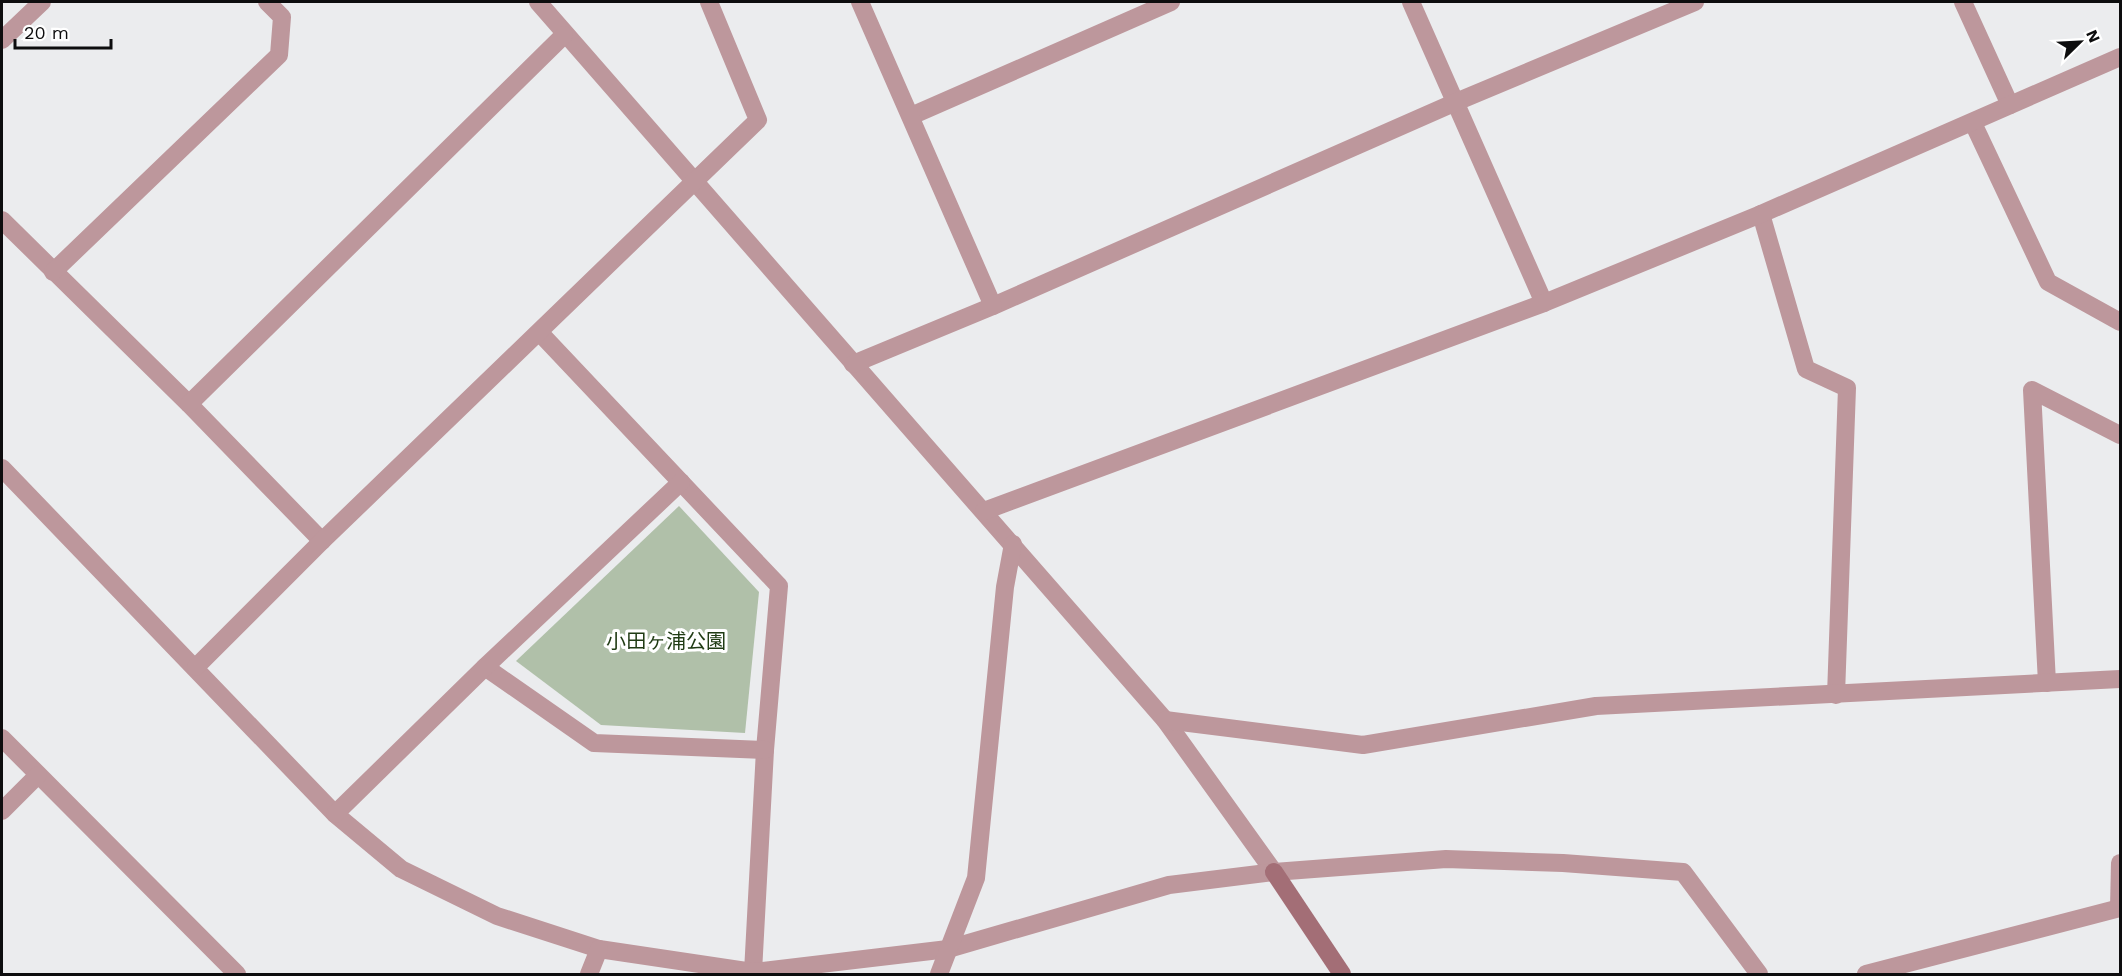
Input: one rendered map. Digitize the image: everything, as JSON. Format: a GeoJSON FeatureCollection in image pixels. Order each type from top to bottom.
{"type":"FeatureCollection","features":[{"type":"Feature","properties":{"kind":"street"},"geometry":{"type":"LineString","coordinates":[[53,272],[279,55],[282,17],[267,2]]}},
{"type":"Feature","properties":{"kind":"street"},"geometry":{"type":"LineString","coordinates":[[538,2],[564,35],[696,181],[1165,720],[1274,872],[1342,975]]}},
{"type":"Feature","properties":{"kind":"street"},"geometry":{"type":"LineString","coordinates":[[196,667],[322,541],[758,120],[709,2]]}},
{"type":"Feature","properties":{"kind":"street"},"geometry":{"type":"LineString","coordinates":[[860,2],[993,306]]}},
{"type":"Feature","properties":{"kind":"street"},"geometry":{"type":"LineString","coordinates":[[911,116],[1171,2]]}},
{"type":"Feature","properties":{"kind":"street"},"geometry":{"type":"LineString","coordinates":[[1411,2],[1544,303]]}},
{"type":"Feature","properties":{"kind":"street"},"geometry":{"type":"LineString","coordinates":[[853,364],[993,306],[1456,102],[1695,2]]}},
{"type":"Feature","properties":{"kind":"street"},"geometry":{"type":"LineString","coordinates":[[1963,2],[2010,105]]}},
{"type":"Feature","properties":{"kind":"street"},"geometry":{"type":"LineString","coordinates":[[2,40],[34,4]]}},
{"type":"Feature","properties":{"kind":"street"},"geometry":{"type":"LineString","coordinates":[[189,404],[564,35]]}},
{"type":"Feature","properties":{"kind":"street"},"geometry":{"type":"LineString","coordinates":[[984,511],[1544,303],[1761,214],[2121,57]]}},
{"type":"Feature","properties":{"kind":"street"},"geometry":{"type":"LineString","coordinates":[[1972,123],[2048,282],[2121,322]]}},
{"type":"Feature","properties":{"kind":"street"},"geometry":{"type":"LineString","coordinates":[[1761,214],[1806,369],[1847,388],[1836,695]]}},
{"type":"Feature","properties":{"kind":"street"},"geometry":{"type":"LineString","coordinates":[[2,220],[189,404],[322,541]]}},
{"type":"Feature","properties":{"kind":"street"},"geometry":{"type":"LineString","coordinates":[[540,333],[779,586],[765,750],[753,972]]}},
{"type":"Feature","properties":{"kind":"street"},"geometry":{"type":"LineString","coordinates":[[2047,683],[2032,390],[2121,435]]}},
{"type":"Feature","properties":{"kind":"street"},"geometry":{"type":"LineString","coordinates":[[2,468],[335,814],[400,869],[497,916],[599,949],[753,972],[948,949],[1169,885],[1274,872],[1446,859],[1563,863],[1683,872],[1759,975]]}},
{"type":"Feature","properties":{"kind":"street"},"geometry":{"type":"LineString","coordinates":[[335,814],[485,667],[681,482]]}},
{"type":"Feature","properties":{"kind":"street"},"geometry":{"type":"LineString","coordinates":[[939,975],[976,878],[1005,587],[1013,544]]}},
{"type":"Feature","properties":{"kind":"street"},"geometry":{"type":"LineString","coordinates":[[485,667],[594,743],[765,750]]}},
{"type":"Feature","properties":{"kind":"street"},"geometry":{"type":"LineString","coordinates":[[1165,720],[1363,745],[1596,706],[2121,679]]}},
{"type":"Feature","properties":{"kind":"street"},"geometry":{"type":"LineString","coordinates":[[2,738],[237,975]]}},
{"type":"Feature","properties":{"kind":"street"},"geometry":{"type":"LineString","coordinates":[[2,811],[38,775]]}},
{"type":"Feature","properties":{"kind":"street"},"geometry":{"type":"LineString","coordinates":[[1866,975],[2120,908],[2121,863]]}},
{"type":"Feature","properties":{"kind":"street"},"geometry":{"type":"LineString","coordinates":[[590,975],[599,949]]}},
{"type":"Feature","properties":{"kind":"green space","name":"小田ヶ浦公園"},"geometry":{"type":"Polygon","coordinates":[[[679,506],[759,592],[745,733],[601,725],[516,661],[679,506]]]}}]}
